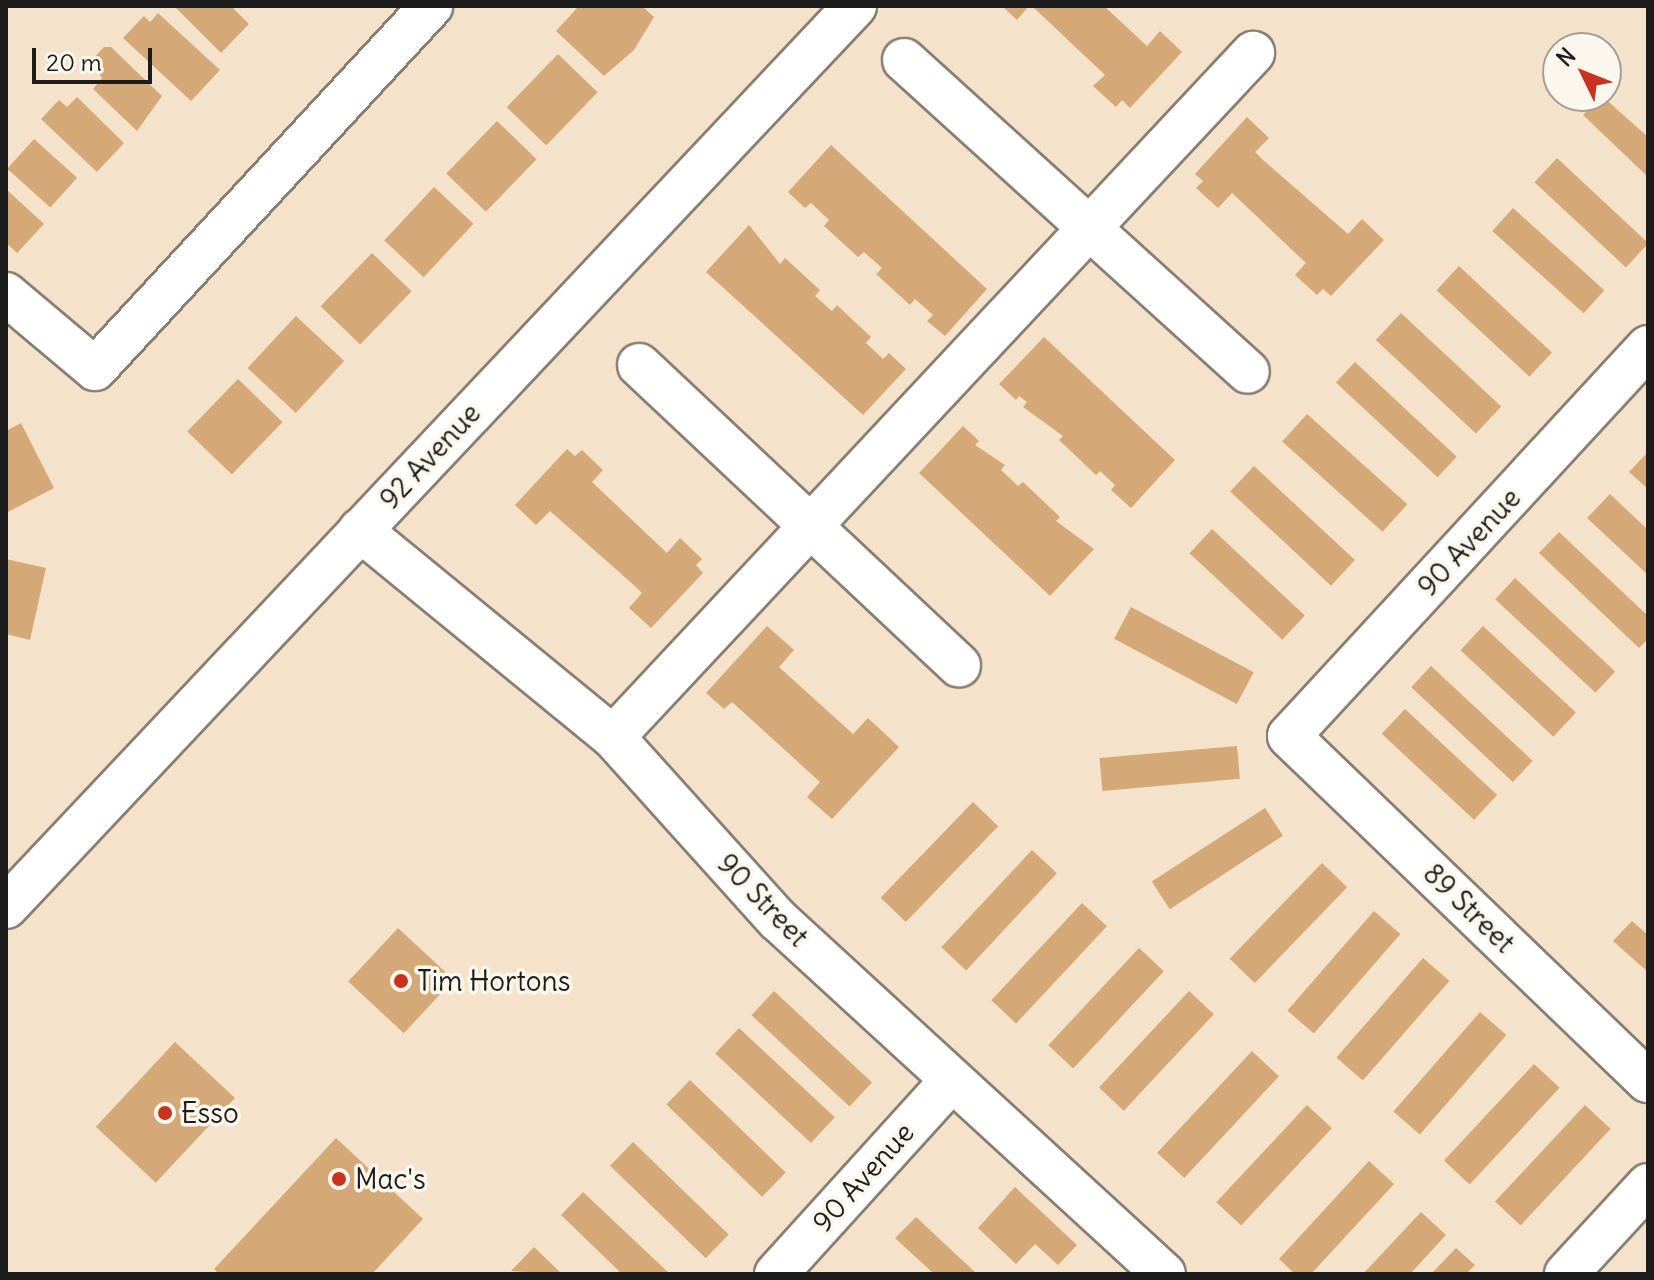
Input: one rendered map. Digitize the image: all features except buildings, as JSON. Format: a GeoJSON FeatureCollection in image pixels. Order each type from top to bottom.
{"type":"FeatureCollection","features":[{"type":"Feature","properties":{"kind":"street"},"geometry":{"type":"LineString","coordinates":[[6,294],[95,369],[431,6]]}},
{"type":"Feature","properties":{"kind":"street","name":"92 Avenue"},"geometry":{"type":"LineString","coordinates":[[6,907],[855,6]]}},
{"type":"Feature","properties":{"kind":"street"},"geometry":{"type":"LineString","coordinates":[[613,737],[1253,53]]}},
{"type":"Feature","properties":{"kind":"street"},"geometry":{"type":"LineString","coordinates":[[904,60],[1248,372]]}},
{"type":"Feature","properties":{"kind":"street","name":"90 Avenue"},"geometry":{"type":"LineString","coordinates":[[1289,736],[1648,347]]}},
{"type":"Feature","properties":{"kind":"street"},"geometry":{"type":"LineString","coordinates":[[639,365],[959,665]]}},
{"type":"Feature","properties":{"kind":"street","name":"90 Street"},"geometry":{"type":"LineString","coordinates":[[360,530],[613,737],[777,919],[1164,1274]]}},
{"type":"Feature","properties":{"kind":"street","name":"89 Street"},"geometry":{"type":"LineString","coordinates":[[1289,736],[1648,1081]]}},
{"type":"Feature","properties":{"kind":"street","name":"90 Avenue"},"geometry":{"type":"LineString","coordinates":[[776,1274],[951,1081]]}},
{"type":"Feature","properties":{"kind":"street"},"geometry":{"type":"LineString","coordinates":[[1566,1274],[1648,1185]]}},
{"type":"Feature","properties":{"kind":"place","name":"Tim Hortons"},"geometry":{"type":"Point","coordinates":[401,981]}},
{"type":"Feature","properties":{"kind":"place","name":"Esso"},"geometry":{"type":"Point","coordinates":[165,1113]}},
{"type":"Feature","properties":{"kind":"place","name":"Mac's"},"geometry":{"type":"Point","coordinates":[339,1179]}}]}
